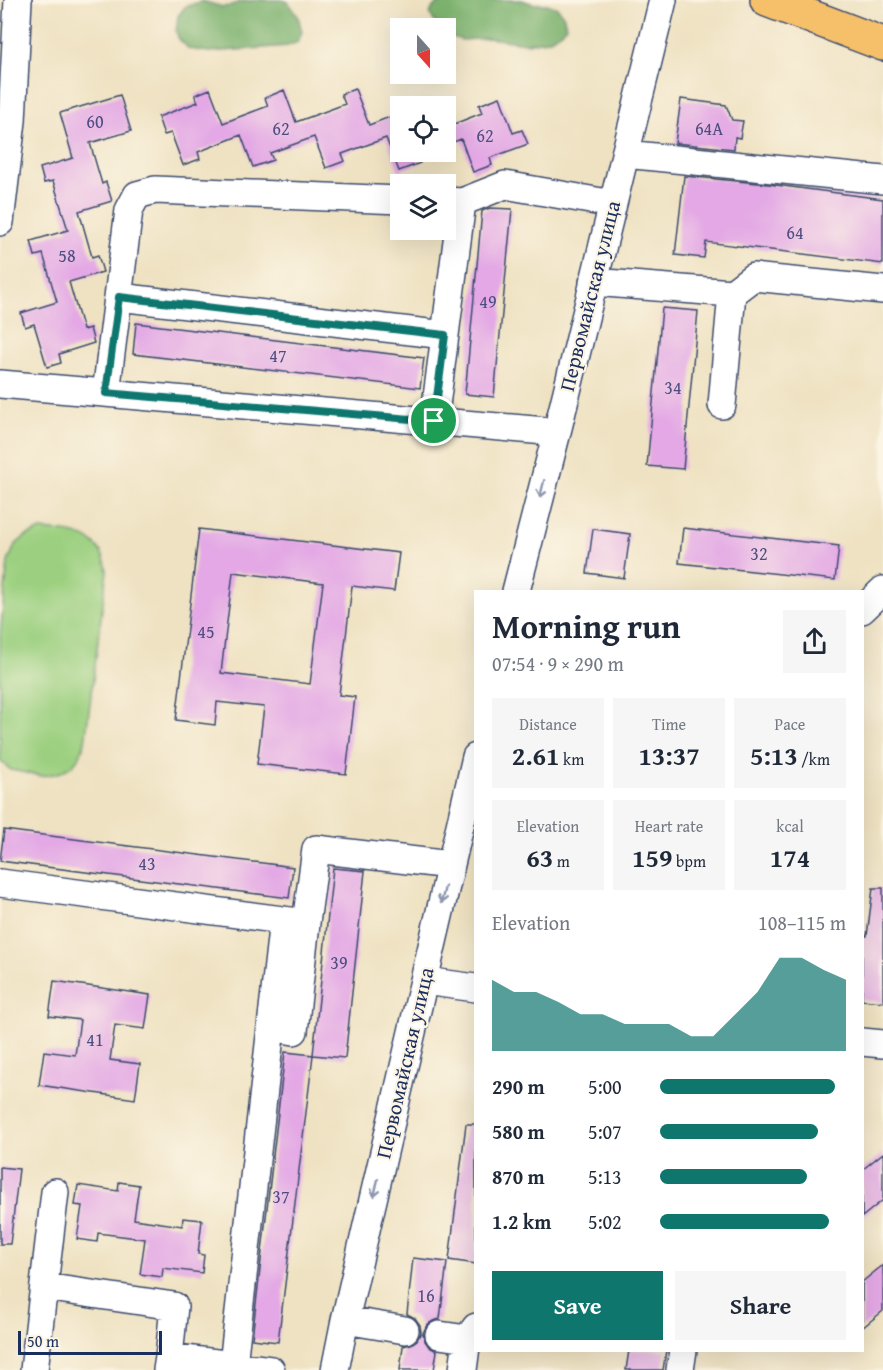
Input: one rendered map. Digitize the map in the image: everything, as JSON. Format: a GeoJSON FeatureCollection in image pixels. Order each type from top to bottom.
{"type":"FeatureCollection","features":[{"type":"Feature","properties":{"kind":"main road"},"geometry":{"type":"LineString","coordinates":[[767,0],[883,44]]}},
{"type":"Feature","properties":{"kind":"street"},"geometry":{"type":"LineString","coordinates":[[0,222],[12,121],[18,0]]}},
{"type":"Feature","properties":{"kind":"street","name":"Первомайская улица"},"geometry":{"type":"LineString","coordinates":[[520,590],[663,0]]}},
{"type":"Feature","properties":{"kind":"street"},"geometry":{"type":"LineString","coordinates":[[626,153],[883,180]]}},
{"type":"Feature","properties":{"kind":"street"},"geometry":{"type":"LineString","coordinates":[[456,201],[504,184],[613,204]]}},
{"type":"Feature","properties":{"kind":"street"},"geometry":{"type":"LineString","coordinates":[[106,393],[129,210],[137,195],[155,190],[390,200]]}},
{"type":"Feature","properties":{"kind":"street"},"geometry":{"type":"LineString","coordinates":[[434,421],[445,335],[451,240]]}},
{"type":"Feature","properties":{"kind":"street"},"geometry":{"type":"LineString","coordinates":[[593,282],[732,293],[753,277],[883,290]]}},
{"type":"Feature","properties":{"kind":"street"},"geometry":{"type":"LineString","coordinates":[[722,405],[732,293]]}},
{"type":"Feature","properties":{"kind":"street"},"geometry":{"type":"LineString","coordinates":[[119,297],[445,335]]}},
{"type":"Feature","properties":{"kind":"street"},"geometry":{"type":"LineString","coordinates":[[0,384],[557,432]]}},
{"type":"Feature","properties":{"kind":"street"},"geometry":{"type":"LineString","coordinates":[[864,608],[883,590]]}},
{"type":"Feature","properties":{"kind":"street","name":"Первомайская улица"},"geometry":{"type":"LineString","coordinates":[[335,1370],[474,764]]}},
{"type":"Feature","properties":{"kind":"street"},"geometry":{"type":"LineString","coordinates":[[233,1365],[271,1027],[294,1031],[294,921],[316,849],[450,865]]}},
{"type":"Feature","properties":{"kind":"street"},"geometry":{"type":"LineString","coordinates":[[0,883],[294,921]]}},
{"type":"Feature","properties":{"kind":"street"},"geometry":{"type":"LineString","coordinates":[[424,981],[474,988]]}},
{"type":"Feature","properties":{"kind":"street"},"geometry":{"type":"LineString","coordinates":[[864,1042],[883,1044]]}},
{"type":"Feature","properties":{"kind":"street"},"geometry":{"type":"LineString","coordinates":[[34,1370],[55,1192]]}},
{"type":"Feature","properties":{"kind":"street"},"geometry":{"type":"LineString","coordinates":[[44,1287],[174,1306],[168,1364],[233,1365],[271,1370]]}},
{"type":"Feature","properties":{"kind":"street"},"geometry":{"type":"LineString","coordinates":[[345,1320],[405,1330]]}},
{"type":"Feature","properties":{"kind":"street"},"geometry":{"type":"LineString","coordinates":[[438,1335],[471,1333],[463,1370]]}},
{"type":"Feature","properties":{"kind":"street"},"geometry":{"type":"LineString","coordinates":[[680,1370],[683,1352]]}},
{"type":"Feature","properties":{"kind":"green space"},"geometry":{"type":"Polygon","coordinates":[[[256,0],[288,2],[298,16],[302,32],[298,42],[288,46],[209,52],[189,49],[179,39],[176,32],[178,16],[185,7],[202,1],[223,7],[256,0]]]}},
{"type":"Feature","properties":{"kind":"green space"},"geometry":{"type":"Polygon","coordinates":[[[522,0],[533,4],[547,4],[558,8],[564,17],[566,26],[562,32],[548,40],[526,43],[488,38],[462,40],[456,38],[456,18],[432,18],[430,14],[433,7],[444,1],[522,0]]]}},
{"type":"Feature","properties":{"kind":"green space"},"geometry":{"type":"Polygon","coordinates":[[[41,530],[84,537],[99,549],[107,571],[85,742],[80,756],[72,766],[59,773],[42,776],[11,770],[0,761],[0,634],[8,562],[15,545],[26,536],[41,530]]]}},
{"type":"Feature","properties":{"kind":"building"},"geometry":{"type":"Polygon","coordinates":[[[210,89],[223,123],[268,106],[265,98],[284,90],[296,122],[345,104],[341,94],[355,89],[369,125],[390,117],[390,148],[386,138],[342,154],[345,161],[326,168],[314,137],[270,153],[273,160],[253,167],[241,135],[198,152],[200,159],[183,165],[171,133],[164,135],[158,117],[198,102],[195,95],[210,89]]]}},
{"type":"Feature","properties":{"kind":"building"},"geometry":{"type":"Polygon","coordinates":[[[120,95],[131,131],[90,143],[102,184],[106,182],[112,201],[79,211],[92,257],[98,255],[103,272],[69,282],[83,330],[90,328],[94,343],[59,354],[61,363],[47,367],[34,324],[25,327],[21,313],[57,302],[43,254],[35,256],[31,241],[68,230],[53,181],[44,183],[40,168],[73,158],[60,113],[120,95]]]}},
{"type":"Feature","properties":{"kind":"building"},"geometry":{"type":"Polygon","coordinates":[[[500,97],[513,133],[522,130],[528,144],[490,158],[492,165],[473,172],[461,139],[456,141],[456,123],[482,113],[479,105],[500,97]]]}},
{"type":"Feature","properties":{"kind":"building"},"geometry":{"type":"Polygon","coordinates":[[[681,99],[726,105],[732,120],[743,121],[740,138],[735,137],[734,149],[675,143],[681,99]]]}},
{"type":"Feature","properties":{"kind":"building"},"geometry":{"type":"Polygon","coordinates":[[[395,162],[420,162],[420,163],[399,171],[395,162]]]}},
{"type":"Feature","properties":{"kind":"building"},"geometry":{"type":"Polygon","coordinates":[[[684,176],[883,199],[883,264],[706,242],[704,258],[675,255],[684,176]]]}},
{"type":"Feature","properties":{"kind":"building"},"geometry":{"type":"Polygon","coordinates":[[[490,208],[512,209],[494,397],[465,394],[482,211],[490,208]]]}},
{"type":"Feature","properties":{"kind":"building"},"geometry":{"type":"Polygon","coordinates":[[[662,308],[698,311],[683,469],[647,466],[662,308]]]}},
{"type":"Feature","properties":{"kind":"building"},"geometry":{"type":"Polygon","coordinates":[[[136,323],[424,358],[420,388],[133,354],[136,323]]]}},
{"type":"Feature","properties":{"kind":"building"},"geometry":{"type":"Polygon","coordinates":[[[683,528],[839,546],[835,580],[679,563],[683,528]]]}},
{"type":"Feature","properties":{"kind":"building"},"geometry":{"type":"Polygon","coordinates":[[[199,529],[399,553],[394,591],[352,586],[339,695],[355,697],[346,774],[257,764],[264,707],[217,702],[215,725],[176,720],[199,529]],[[233,572],[221,673],[310,684],[323,583],[233,572]]]}},
{"type":"Feature","properties":{"kind":"building"},"geometry":{"type":"Polygon","coordinates":[[[593,529],[630,534],[624,578],[587,573],[593,529]]]}},
{"type":"Feature","properties":{"kind":"building"},"geometry":{"type":"Polygon","coordinates":[[[4,830],[293,867],[289,898],[0,861],[4,830]]]}},
{"type":"Feature","properties":{"kind":"building"},"geometry":{"type":"Polygon","coordinates":[[[333,868],[365,871],[345,1058],[313,1055],[333,868]]]}},
{"type":"Feature","properties":{"kind":"building"},"geometry":{"type":"Polygon","coordinates":[[[873,888],[883,888],[883,1002],[864,1000],[864,936],[867,936],[873,888]]]}},
{"type":"Feature","properties":{"kind":"building"},"geometry":{"type":"Polygon","coordinates":[[[54,981],[150,995],[145,1029],[115,1025],[110,1060],[140,1064],[135,1099],[39,1085],[44,1051],[75,1055],[80,1020],[49,1016],[54,981]]]}},
{"type":"Feature","properties":{"kind":"building"},"geometry":{"type":"Polygon","coordinates":[[[285,1052],[313,1055],[278,1342],[252,1339],[285,1052]]]}},
{"type":"Feature","properties":{"kind":"building"},"geometry":{"type":"Polygon","coordinates":[[[466,1124],[474,1124],[474,1264],[449,1260],[466,1124]]]}},
{"type":"Feature","properties":{"kind":"building"},"geometry":{"type":"Polygon","coordinates":[[[883,1153],[883,1200],[864,1215],[864,1168],[883,1153]]]}},
{"type":"Feature","properties":{"kind":"building"},"geometry":{"type":"Polygon","coordinates":[[[0,1167],[19,1169],[10,1244],[0,1244],[0,1167]]]}},
{"type":"Feature","properties":{"kind":"building"},"geometry":{"type":"Polygon","coordinates":[[[119,1182],[139,1185],[134,1219],[182,1226],[183,1218],[202,1220],[198,1254],[204,1255],[202,1273],[163,1268],[162,1277],[140,1274],[145,1239],[98,1233],[97,1242],[77,1239],[82,1206],[75,1205],[78,1185],[118,1191],[119,1182]]]}},
{"type":"Feature","properties":{"kind":"building"},"geometry":{"type":"Polygon","coordinates":[[[413,1258],[447,1262],[440,1319],[427,1325],[423,1333],[429,1347],[437,1351],[434,1370],[400,1370],[403,1346],[417,1340],[421,1332],[420,1325],[415,1318],[407,1314],[413,1258]]]}},
{"type":"Feature","properties":{"kind":"building"},"geometry":{"type":"Polygon","coordinates":[[[883,1265],[883,1311],[864,1326],[864,1280],[883,1265]]]}},
{"type":"Feature","properties":{"kind":"building"},"geometry":{"type":"Polygon","coordinates":[[[629,1352],[666,1352],[663,1370],[626,1370],[629,1352]]]}},
{"type":"Feature","properties":{"kind":"route"},"geometry":{"type":"LineString","coordinates":[[119,297],[445,335],[434,421],[106,393],[119,297]]}}]}
